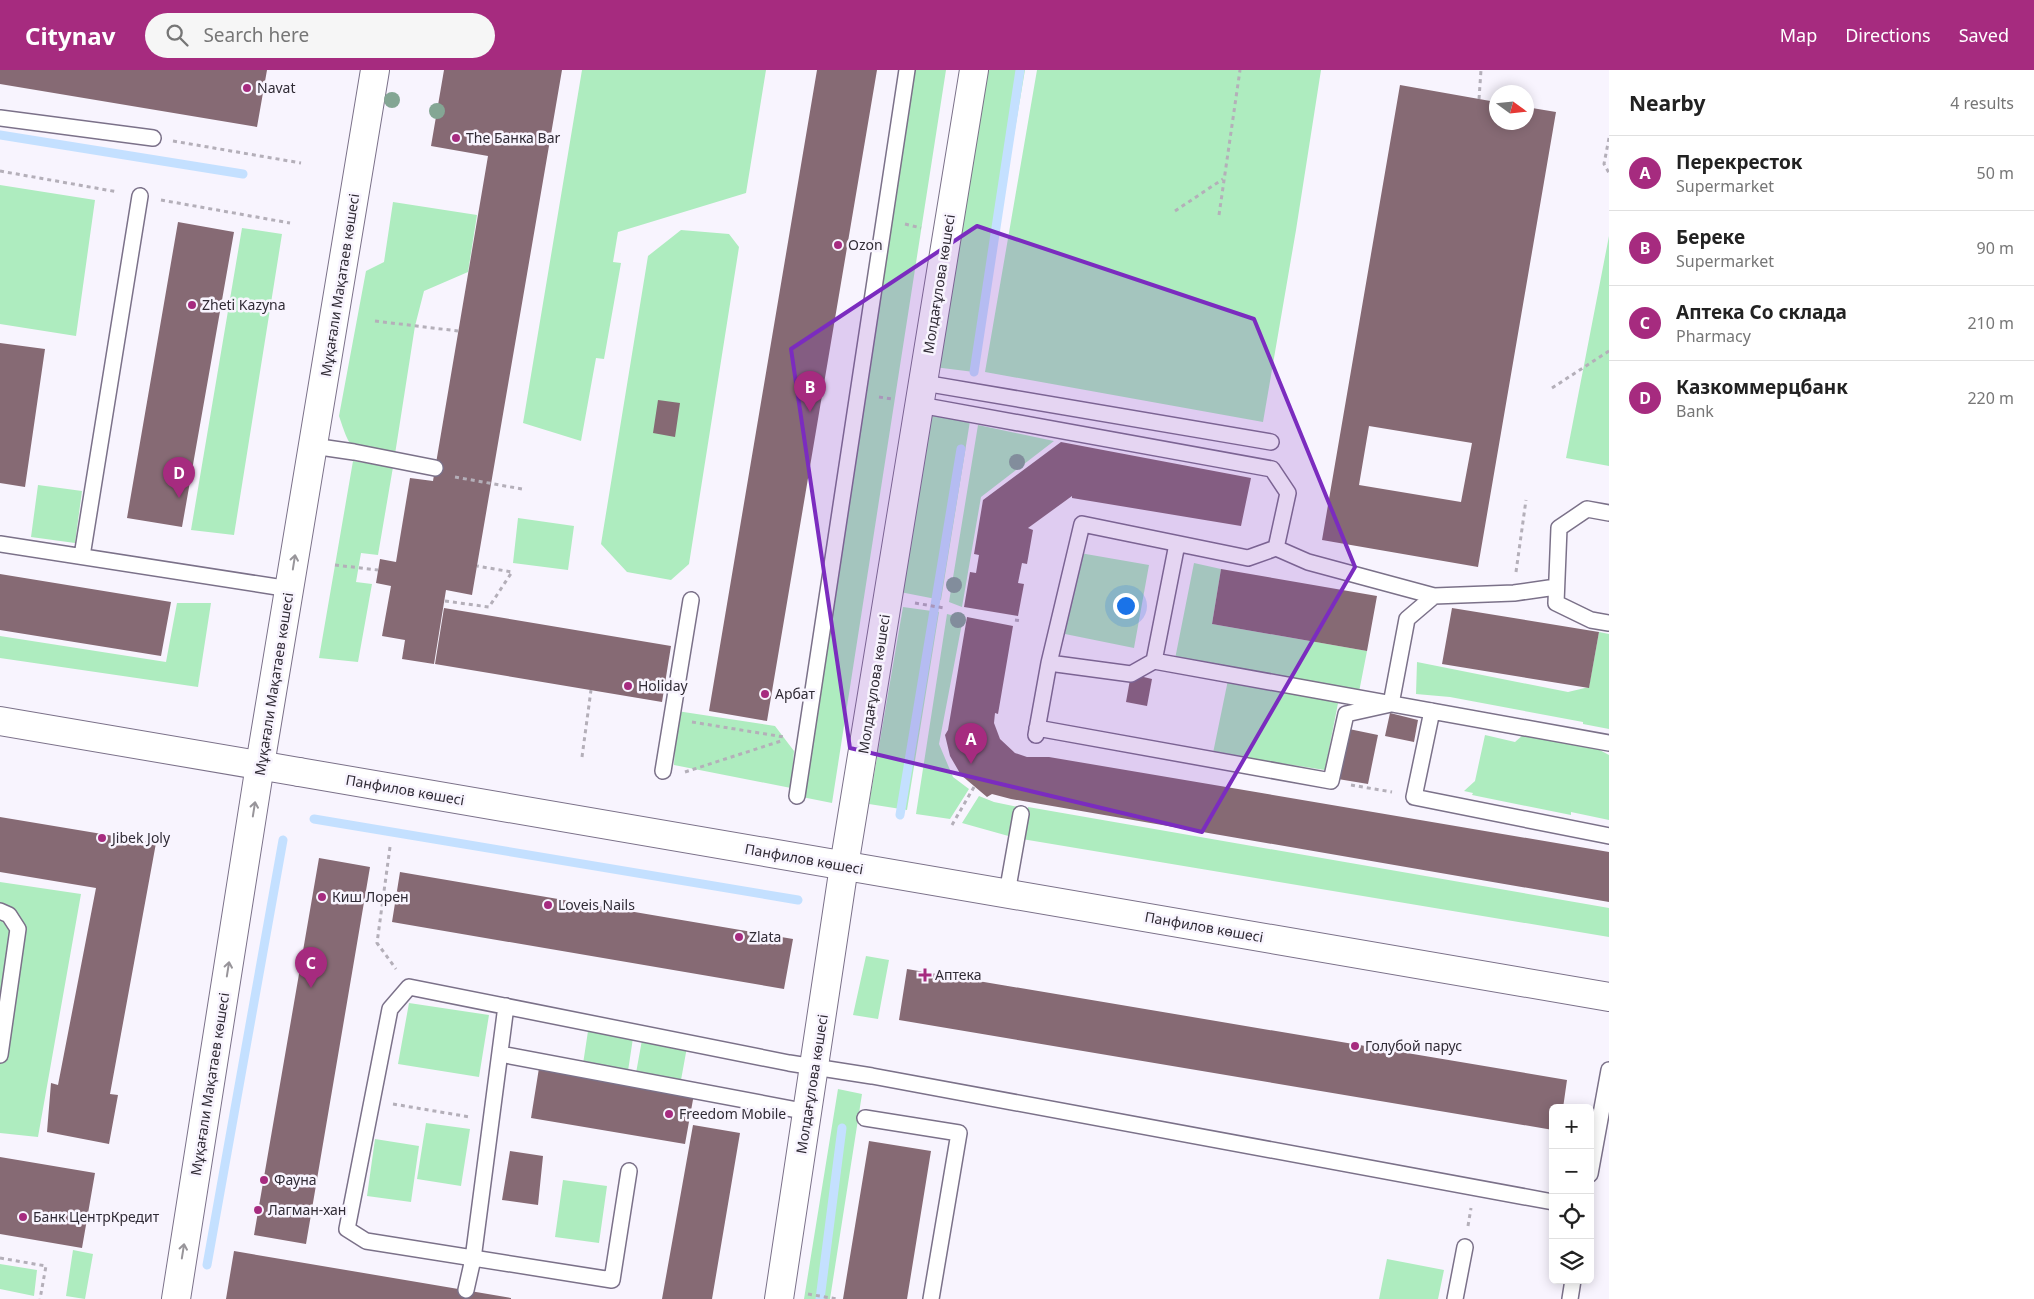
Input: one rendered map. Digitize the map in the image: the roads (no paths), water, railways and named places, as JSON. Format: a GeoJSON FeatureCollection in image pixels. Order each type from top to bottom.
{"type":"FeatureCollection","features":[{"type":"Feature","properties":{"kind":"street","name":"Мұқағали Мақатаев көшесі"},"geometry":{"type":"LineString","coordinates":[[176,1299],[260,766],[375,70]]}},
{"type":"Feature","properties":{"kind":"street","name":"Молдағұлова көшесі"},"geometry":{"type":"LineString","coordinates":[[779,1299],[844,866],[974,70]]}},
{"type":"Feature","properties":{"kind":"street","name":"Панфилов көшесі"},"geometry":{"type":"LineString","coordinates":[[0,721],[1609,997]]}},
{"type":"Feature","properties":{"kind":"lane"},"geometry":{"type":"LineString","coordinates":[[797,796],[907,70]]}},
{"type":"Feature","properties":{"kind":"lane"},"geometry":{"type":"LineString","coordinates":[[0,118],[153,138]]}},
{"type":"Feature","properties":{"kind":"lane"},"geometry":{"type":"LineString","coordinates":[[82,556],[140,196]]}},
{"type":"Feature","properties":{"kind":"lane"},"geometry":{"type":"LineString","coordinates":[[922,394],[1271,442]]}},
{"type":"Feature","properties":{"kind":"lane"},"geometry":{"type":"LineString","coordinates":[[922,394],[1272,469],[1288,493],[1276,548]]}},
{"type":"Feature","properties":{"kind":"lane"},"geometry":{"type":"LineString","coordinates":[[313,446],[435,468]]}},
{"type":"Feature","properties":{"kind":"lane"},"geometry":{"type":"LineString","coordinates":[[1609,513],[1587,509],[1559,528],[1556,587],[1556,603],[1591,620],[1609,624]]}},
{"type":"Feature","properties":{"kind":"lane"},"geometry":{"type":"LineString","coordinates":[[1390,704],[1346,714],[1331,781],[1037,731],[1050,663],[1082,524],[1248,558],[1276,548],[1308,562],[1434,596],[1514,593],[1556,587]]}},
{"type":"Feature","properties":{"kind":"lane"},"geometry":{"type":"LineString","coordinates":[[0,544],[234,582],[290,589]]}},
{"type":"Feature","properties":{"kind":"lane"},"geometry":{"type":"LineString","coordinates":[[1154,661],[1177,544]]}},
{"type":"Feature","properties":{"kind":"lane"},"geometry":{"type":"LineString","coordinates":[[1390,704],[1407,619],[1434,596]]}},
{"type":"Feature","properties":{"kind":"lane"},"geometry":{"type":"LineString","coordinates":[[663,771],[691,600]]}},
{"type":"Feature","properties":{"kind":"lane"},"geometry":{"type":"LineString","coordinates":[[1050,663],[1131,674],[1154,661],[1609,743]]}},
{"type":"Feature","properties":{"kind":"lane"},"geometry":{"type":"LineString","coordinates":[[1432,711],[1414,797],[1609,836]]}},
{"type":"Feature","properties":{"kind":"lane"},"geometry":{"type":"LineString","coordinates":[[1006,894],[1021,814]]}},
{"type":"Feature","properties":{"kind":"lane"},"geometry":{"type":"LineString","coordinates":[[0,911],[10,915],[18,929],[0,1055]]}},
{"type":"Feature","properties":{"kind":"lane"},"geometry":{"type":"LineString","coordinates":[[629,1171],[612,1280],[366,1241],[347,1230],[390,1009],[409,987],[814,1067],[1549,1201]]}},
{"type":"Feature","properties":{"kind":"lane"},"geometry":{"type":"LineString","coordinates":[[466,1290],[472,1259],[506,1006]]}},
{"type":"Feature","properties":{"kind":"lane"},"geometry":{"type":"LineString","coordinates":[[500,1054],[808,1112]]}},
{"type":"Feature","properties":{"kind":"lane"},"geometry":{"type":"LineString","coordinates":[[1594,1152],[1609,1070]]}},
{"type":"Feature","properties":{"kind":"lane"},"geometry":{"type":"LineString","coordinates":[[865,1118],[959,1133],[931,1299]]}},
{"type":"Feature","properties":{"kind":"lane"},"geometry":{"type":"LineString","coordinates":[[1455,1299],[1465,1247]]}},
{"type":"Feature","properties":{"kind":"lane"},"geometry":{"type":"LineString","coordinates":[[1570,1299],[1572,1284]]}},
{"type":"Feature","properties":{"kind":"waterway"},"geometry":{"type":"LineString","coordinates":[[974,372],[1020,70]]}},
{"type":"Feature","properties":{"kind":"waterway"},"geometry":{"type":"LineString","coordinates":[[0,135],[243,174]]}},
{"type":"Feature","properties":{"kind":"waterway"},"geometry":{"type":"LineString","coordinates":[[900,815],[961,449]]}},
{"type":"Feature","properties":{"kind":"waterway"},"geometry":{"type":"LineString","coordinates":[[314,819],[798,900]]}},
{"type":"Feature","properties":{"kind":"waterway"},"geometry":{"type":"LineString","coordinates":[[207,1265],[283,840]]}},
{"type":"Feature","properties":{"kind":"waterway"},"geometry":{"type":"LineString","coordinates":[[820,1299],[842,1128]]}},
{"type":"Feature","properties":{"kind":"place","name":"Navat"},"geometry":{"type":"Point","coordinates":[247,88]}},
{"type":"Feature","properties":{"kind":"place","name":"The Банка Bar"},"geometry":{"type":"Point","coordinates":[456,138]}},
{"type":"Feature","properties":{"kind":"place","name":"Ozon"},"geometry":{"type":"Point","coordinates":[838,245]}},
{"type":"Feature","properties":{"kind":"place","name":"Zheti Kazyna"},"geometry":{"type":"Point","coordinates":[192,305]}},
{"type":"Feature","properties":{"kind":"place","name":"Береке"},"geometry":{"type":"Point","coordinates":[810,412]}},
{"type":"Feature","properties":{"kind":"place","name":"Казкоммерцбанк"},"geometry":{"type":"Point","coordinates":[179,498]}},
{"type":"Feature","properties":{"kind":"place","name":"Holiday"},"geometry":{"type":"Point","coordinates":[628,686]}},
{"type":"Feature","properties":{"kind":"place","name":"Арбат"},"geometry":{"type":"Point","coordinates":[765,694]}},
{"type":"Feature","properties":{"kind":"place","name":"Перекресток"},"geometry":{"type":"Point","coordinates":[971,764]}},
{"type":"Feature","properties":{"kind":"place","name":"Jibek Joly"},"geometry":{"type":"Point","coordinates":[102,838]}},
{"type":"Feature","properties":{"kind":"place","name":"Киш Лорен"},"geometry":{"type":"Point","coordinates":[322,897]}},
{"type":"Feature","properties":{"kind":"place","name":"Loveis Nails"},"geometry":{"type":"Point","coordinates":[548,905]}},
{"type":"Feature","properties":{"kind":"place","name":"Zlata"},"geometry":{"type":"Point","coordinates":[739,937]}},
{"type":"Feature","properties":{"kind":"place","name":"Аптека"},"geometry":{"type":"Point","coordinates":[925,975]}},
{"type":"Feature","properties":{"kind":"place","name":"Аптека Со склада"},"geometry":{"type":"Point","coordinates":[311,988]}},
{"type":"Feature","properties":{"kind":"place","name":"Голубой парус"},"geometry":{"type":"Point","coordinates":[1355,1046]}},
{"type":"Feature","properties":{"kind":"place","name":"Freedom Mobile"},"geometry":{"type":"Point","coordinates":[669,1114]}},
{"type":"Feature","properties":{"kind":"place","name":"Фауна"},"geometry":{"type":"Point","coordinates":[264,1180]}},
{"type":"Feature","properties":{"kind":"place","name":"Лагман-хан"},"geometry":{"type":"Point","coordinates":[258,1210]}},
{"type":"Feature","properties":{"kind":"place","name":"Банк ЦентрКредит"},"geometry":{"type":"Point","coordinates":[23,1217]}}]}
